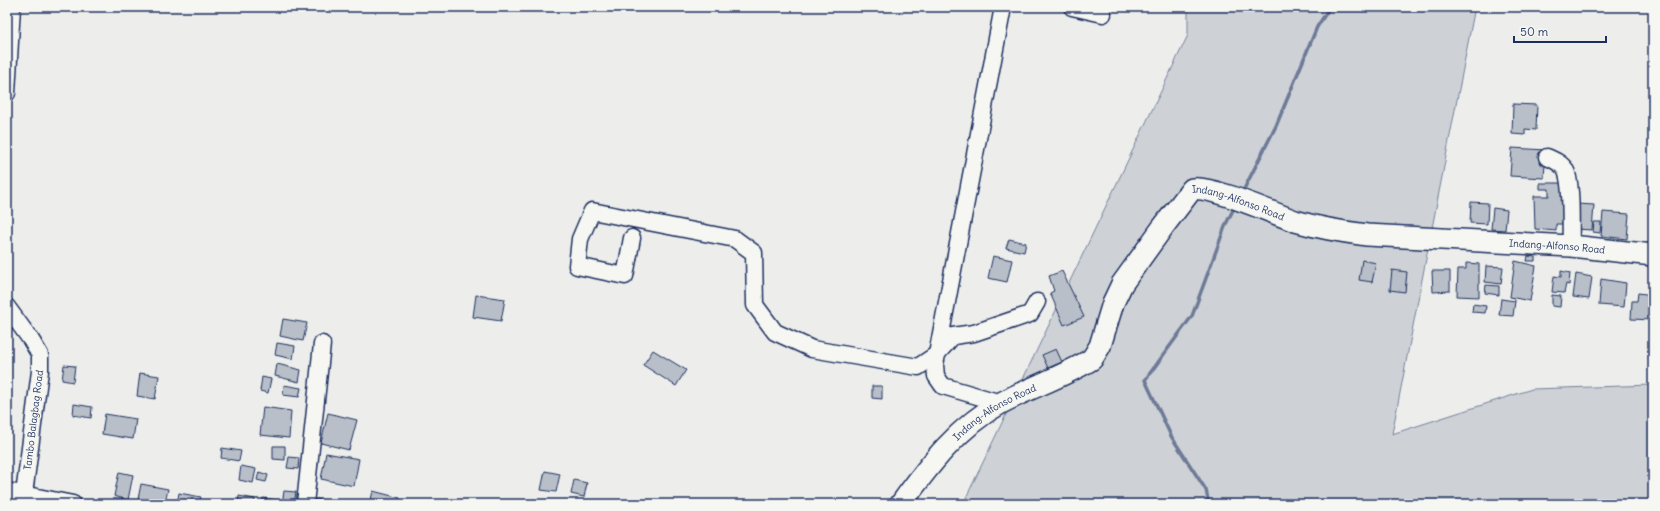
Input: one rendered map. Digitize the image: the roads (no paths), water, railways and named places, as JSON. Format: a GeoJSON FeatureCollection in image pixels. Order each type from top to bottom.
{"type":"FeatureCollection","features":[{"type":"Feature","properties":{"kind":"main road","name":"Indang-Alfonso Road"},"geometry":{"type":"LineString","coordinates":[[902,504],[921,476],[948,445],[973,422],[1001,403],[1092,359],[1100,346],[1117,293],[1162,226],[1190,191],[1195,188],[1211,191],[1295,221],[1340,232],[1368,235],[1571,246],[1653,255]]}},
{"type":"Feature","properties":{"kind":"street"},"geometry":{"type":"LineString","coordinates":[[7,93],[12,7]]}},
{"type":"Feature","properties":{"kind":"street"},"geometry":{"type":"LineString","coordinates":[[1001,403],[943,386],[936,376],[936,355],[1004,7]]}},
{"type":"Feature","properties":{"kind":"street"},"geometry":{"type":"LineString","coordinates":[[1072,7],[1103,14]]}},
{"type":"Feature","properties":{"kind":"street"},"geometry":{"type":"LineString","coordinates":[[1547,157],[1556,160],[1565,169],[1569,180],[1571,246]]}},
{"type":"Feature","properties":{"kind":"street"},"geometry":{"type":"LineString","coordinates":[[632,238],[625,276],[577,266],[580,238],[592,212],[735,239],[754,253],[755,305],[775,332],[812,349],[918,367],[936,355],[953,336],[974,333],[1030,314],[1037,302]]}},
{"type":"Feature","properties":{"kind":"street","name":"Tambo Balagbag Road"},"geometry":{"type":"LineString","coordinates":[[7,307],[40,355],[40,371],[24,494]]}},
{"type":"Feature","properties":{"kind":"street"},"geometry":{"type":"LineString","coordinates":[[305,504],[322,344]]}},
{"type":"Feature","properties":{"kind":"street"},"geometry":{"type":"LineString","coordinates":[[7,491],[74,504]]}},
{"type":"Feature","properties":{"kind":"waterway"},"geometry":{"type":"LineString","coordinates":[[1242,193],[1276,126],[1317,27],[1330,7]]}},
{"type":"Feature","properties":{"kind":"waterway"},"geometry":{"type":"LineString","coordinates":[[1209,504],[1206,490],[1171,436],[1145,380],[1192,316],[1226,224],[1235,206]]}}]}
